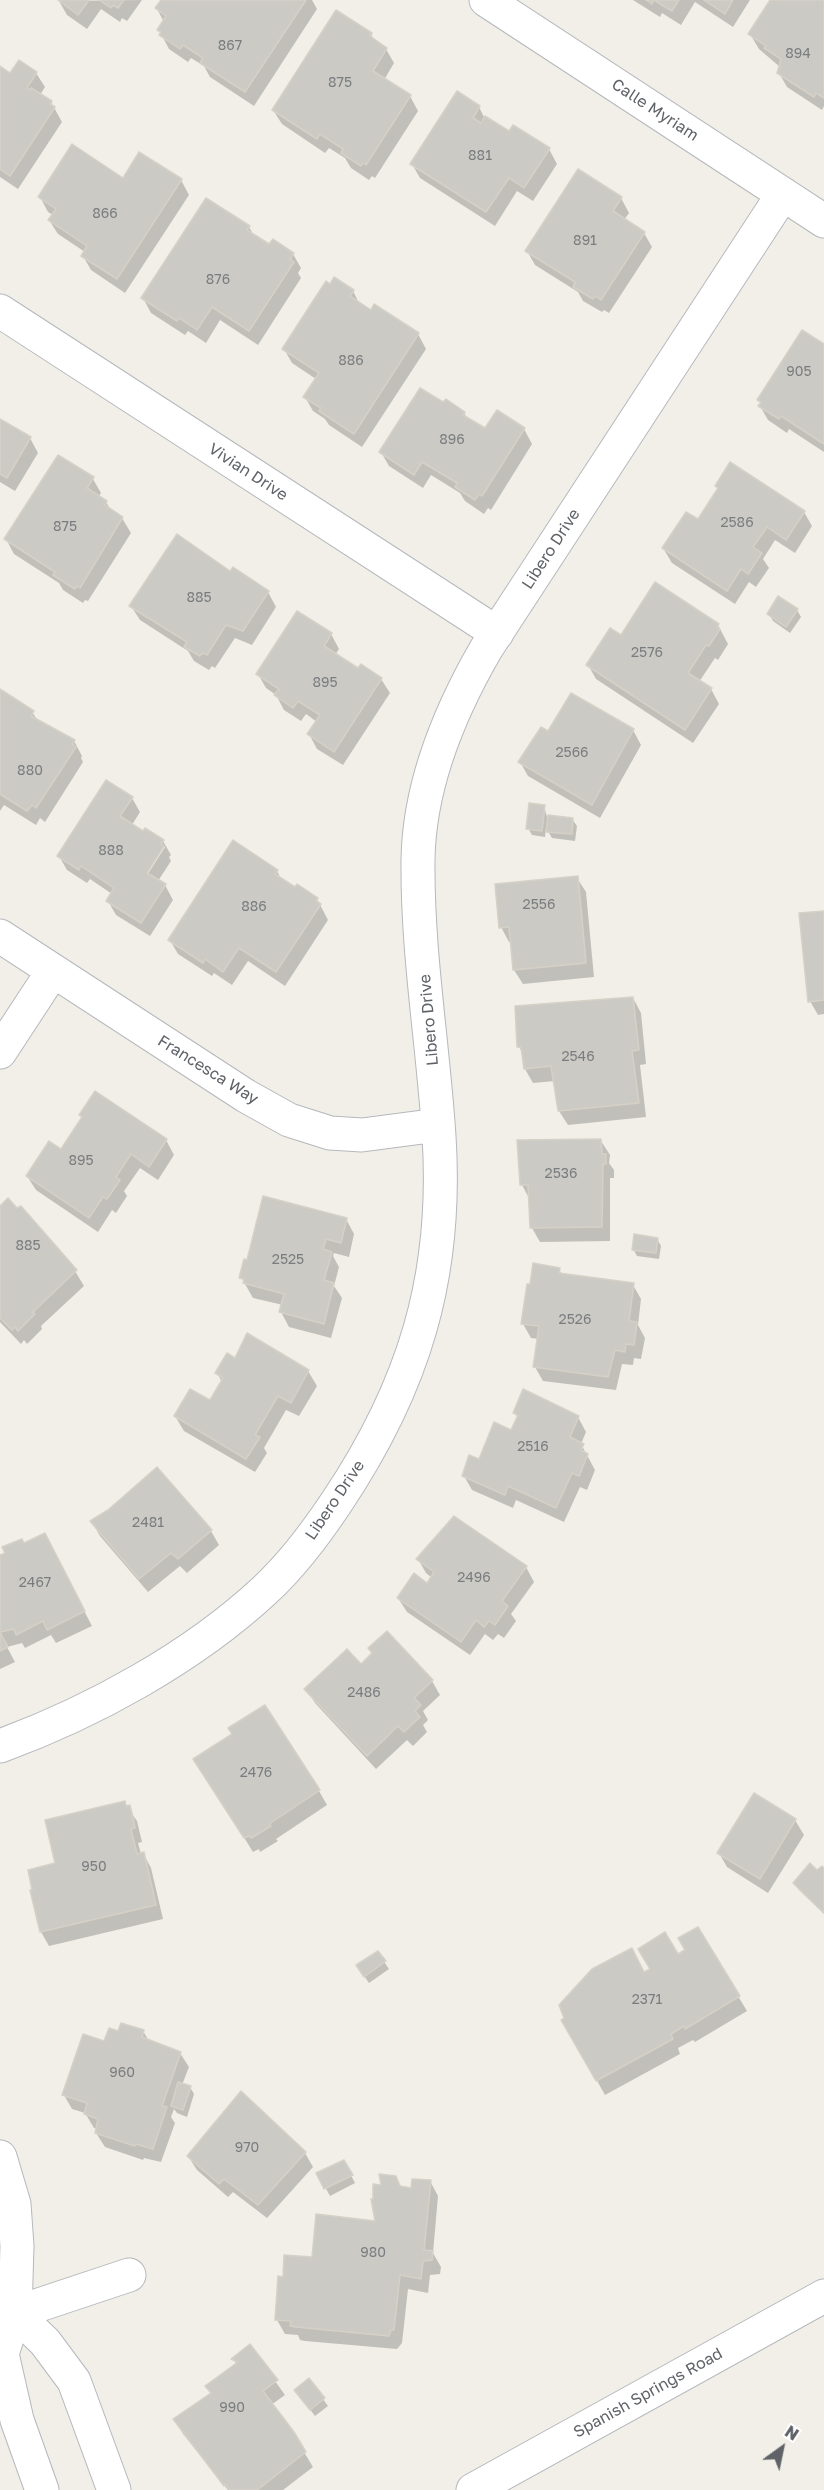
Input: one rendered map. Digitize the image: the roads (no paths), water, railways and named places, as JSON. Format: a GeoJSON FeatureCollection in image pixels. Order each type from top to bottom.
{"type":"FeatureCollection","features":[{"type":"Feature","properties":{"kind":"street","name":"Calle Myriam"},"geometry":{"type":"LineString","coordinates":[[486,0],[824,220]]}},
{"type":"Feature","properties":{"kind":"street","name":"Libero Drive"},"geometry":{"type":"LineString","coordinates":[[0,1746],[91,1706],[165,1665],[267,1589],[316,1532],[352,1479],[386,1421],[411,1361],[424,1316],[437,1251],[440,1195],[438,1125],[422,939],[418,858],[424,805],[439,746],[460,694],[496,633],[783,194]]}},
{"type":"Feature","properties":{"kind":"street","name":"Vivian Drive"},"geometry":{"type":"LineString","coordinates":[[0,311],[496,633]]}},
{"type":"Feature","properties":{"kind":"street","name":"Francesca Way"},"geometry":{"type":"LineString","coordinates":[[0,936],[246,1096],[289,1120],[330,1133],[362,1135],[438,1125]]}},
{"type":"Feature","properties":{"kind":"street"},"geometry":{"type":"LineString","coordinates":[[0,1052],[53,971]]}},
{"type":"Feature","properties":{"kind":"street"},"geometry":{"type":"LineString","coordinates":[[0,2157],[14,2205],[17,2246],[5,2311],[2,2354],[17,2420],[42,2490]]}},
{"type":"Feature","properties":{"kind":"street"},"geometry":{"type":"LineString","coordinates":[[5,2311],[129,2275]]}},
{"type":"Feature","properties":{"kind":"street","name":"Spanish Springs Road"},"geometry":{"type":"LineString","coordinates":[[473,2490],[824,2296]]}},
{"type":"Feature","properties":{"kind":"street"},"geometry":{"type":"LineString","coordinates":[[5,2311],[45,2342],[74,2381],[114,2490]]}}]}
